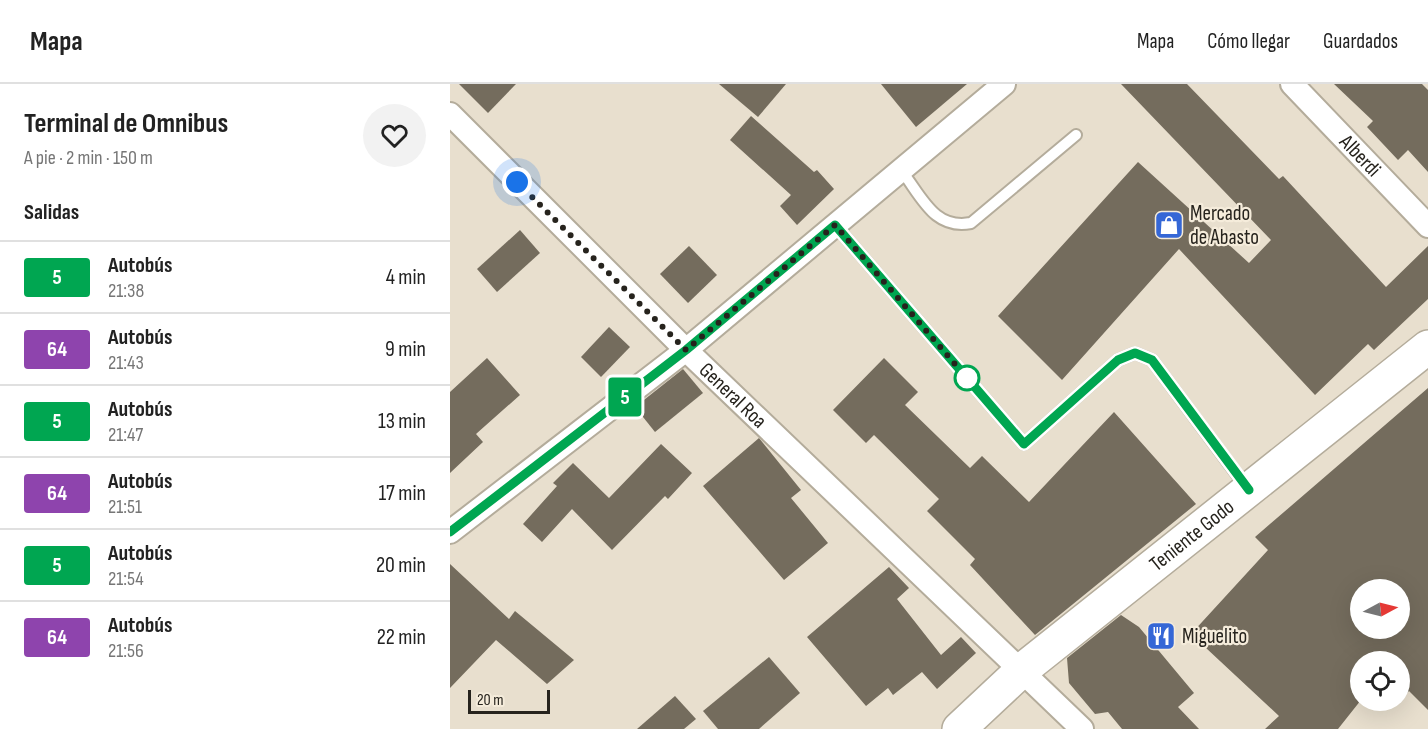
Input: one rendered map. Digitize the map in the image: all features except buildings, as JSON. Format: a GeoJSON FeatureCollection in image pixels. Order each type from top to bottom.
{"type":"FeatureCollection","features":[{"type":"Feature","properties":{"kind":"main road","name":"Teniente Godo"},"geometry":{"type":"LineString","coordinates":[[959,729],[1022,670],[1428,347]]}},
{"type":"Feature","properties":{"kind":"street"},"geometry":{"type":"LineString","coordinates":[[450,532],[686,350],[1004,84]]}},
{"type":"Feature","properties":{"kind":"street","name":"Alberdi"},"geometry":{"type":"LineString","coordinates":[[1292,84],[1428,226]]}},
{"type":"Feature","properties":{"kind":"street","name":"General Roa"},"geometry":{"type":"LineString","coordinates":[[450,114],[686,350],[1082,729]]}},
{"type":"Feature","properties":{"kind":"street"},"geometry":{"type":"LineString","coordinates":[[948,729],[1022,670]]}},
{"type":"Feature","properties":{"kind":"lane"},"geometry":{"type":"LineString","coordinates":[[901,170],[940,220],[956,226],[971,223],[1076,135]]}},
{"type":"Feature","properties":{"kind":"lane"},"geometry":{"type":"LineString","coordinates":[[835,225],[1024,444],[1118,360],[1135,353],[1152,360],[1249,490]]}},
{"type":"Feature","properties":{"kind":"bus line","name":"5"},"geometry":{"type":"LineString","coordinates":[[450,532],[686,350],[835,225],[1024,444],[1118,360],[1135,353],[1152,360],[1249,490]]}},
{"type":"Feature","properties":{"kind":"place","name":"Mercado de Abasto"},"geometry":{"type":"Point","coordinates":[1169,225]}},
{"type":"Feature","properties":{"kind":"place","name":"Miguelito"},"geometry":{"type":"Point","coordinates":[1161,636]}},
{"type":"Feature","properties":{"kind":"route"},"geometry":{"type":"LineString","coordinates":[[517,182],[686,350],[835,225],[967,378]]}}]}
